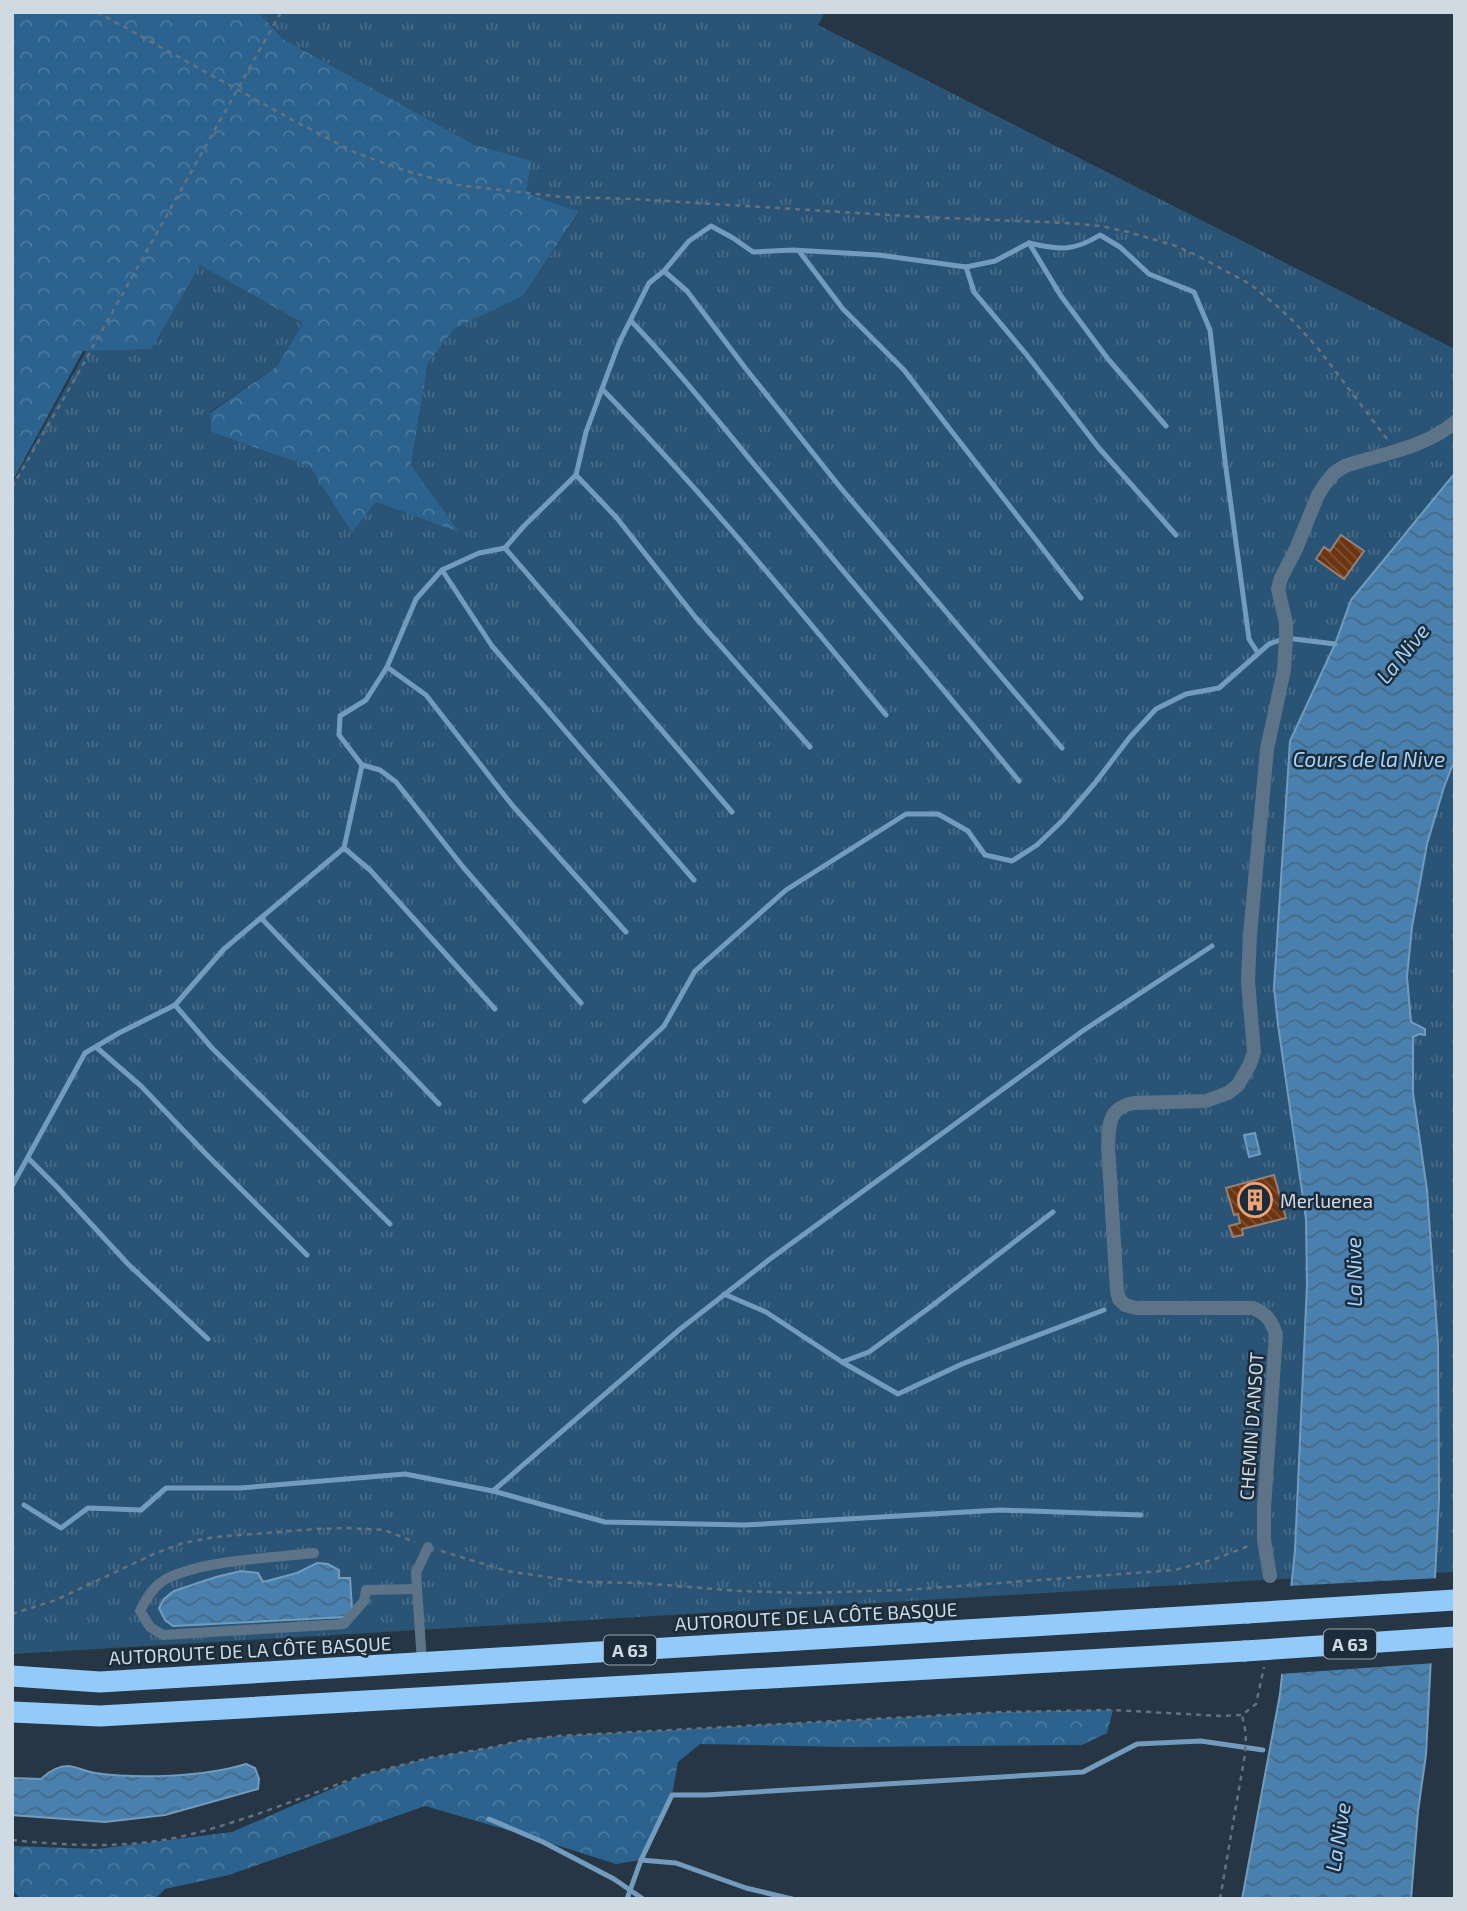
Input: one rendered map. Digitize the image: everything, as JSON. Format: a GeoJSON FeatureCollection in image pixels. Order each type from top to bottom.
{"type":"FeatureCollection","features":[{"type":"Feature","properties":{"kind":"highway","name":"AUTOROUTE DE LA CÔTE BASQUE"},"geometry":{"type":"LineString","coordinates":[[12,1676],[100,1682],[1455,1600]]}},
{"type":"Feature","properties":{"kind":"highway","name":"A 63"},"geometry":{"type":"LineString","coordinates":[[12,1712],[100,1717],[1455,1637]]}},
{"type":"Feature","properties":{"kind":"street"},"geometry":{"type":"LineString","coordinates":[[1395,450],[1420,443],[1455,422]]}},
{"type":"Feature","properties":{"kind":"street","name":"CHEMIN D'ANSOT"},"geometry":{"type":"LineString","coordinates":[[1270,1576],[1264,1540],[1264,1508],[1276,1334],[1271,1320],[1253,1308],[1136,1308],[1125,1305],[1119,1299],[1109,1128],[1114,1112],[1123,1105],[1206,1101],[1228,1093],[1245,1075],[1254,1052],[1248,981],[1267,749],[1284,670],[1286,622],[1278,589],[1318,495],[1334,473],[1345,466],[1395,450]]}},
{"type":"Feature","properties":{"kind":"lane"},"geometry":{"type":"LineString","coordinates":[[422,1663],[416,1573],[428,1547]]}},
{"type":"Feature","properties":{"kind":"lane"},"geometry":{"type":"LineString","coordinates":[[314,1553],[208,1565],[167,1579],[148,1594],[140,1611],[150,1627],[163,1634],[344,1624],[364,1601],[366,1590],[417,1589]]}},
{"type":"Feature","properties":{"kind":"path"},"geometry":{"type":"LineString","coordinates":[[97,12],[354,152],[458,185],[562,197],[1067,223],[1101,226],[1176,246],[1250,284],[1277,306],[1317,347],[1395,450]]}},
{"type":"Feature","properties":{"kind":"path"},"geometry":{"type":"LineString","coordinates":[[12,487],[281,12]]}},
{"type":"Feature","properties":{"kind":"path"},"geometry":{"type":"LineString","coordinates":[[12,1614],[56,1600],[156,1552],[183,1543],[215,1537],[349,1528],[384,1530],[428,1547],[507,1571],[580,1582],[803,1593],[905,1590],[1175,1570],[1215,1559],[1264,1540]]}},
{"type":"Feature","properties":{"kind":"path"},"geometry":{"type":"LineString","coordinates":[[12,1840],[103,1845],[187,1835],[390,1767],[523,1740],[559,1736],[1003,1712],[1113,1710],[1242,1715],[1256,1703],[1264,1675]]}},
{"type":"Feature","properties":{"kind":"path"},"geometry":{"type":"LineString","coordinates":[[1220,1899],[1245,1754],[1246,1734],[1242,1715]]}},
{"type":"Feature","properties":{"kind":"green space"},"geometry":{"type":"Polygon","coordinates":[[[12,12],[258,12],[283,39],[473,144],[531,161],[526,193],[579,212],[523,296],[454,329],[428,363],[411,465],[459,532],[376,502],[352,533],[310,467],[211,432],[210,413],[277,366],[303,323],[200,265],[151,349],[83,351],[12,482],[12,12]]]}},
{"type":"Feature","properties":{"kind":"green space"},"geometry":{"type":"Polygon","coordinates":[[[258,12],[825,12],[818,25],[1455,349],[1455,1572],[1299,1578],[12,1654],[12,484],[151,234],[303,323],[277,366],[210,412],[211,432],[310,467],[352,533],[376,502],[458,531],[411,465],[428,363],[454,329],[523,296],[579,213],[526,193],[530,161],[473,144],[283,39],[258,12]]]}},
{"type":"Feature","properties":{"kind":"green space"},"geometry":{"type":"Polygon","coordinates":[[[1113,1710],[1107,1733],[1082,1745],[847,1747],[700,1744],[678,1762],[672,1795],[641,1860],[616,1864],[425,1806],[229,1875],[165,1889],[155,1899],[21,1899],[12,1890],[12,1846],[97,1849],[232,1832],[366,1774],[429,1758],[523,1740],[1003,1712],[1113,1710]]]}},
{"type":"Feature","properties":{"kind":"water","name":"Cours de la Nive"},"geometry":{"type":"Polygon","coordinates":[[[1455,473],[1455,759],[1427,844],[1412,927],[1407,977],[1411,1022],[1425,1029],[1425,1035],[1413,1037],[1413,1093],[1427,1190],[1438,1344],[1439,1499],[1426,1755],[1418,1811],[1411,1899],[1242,1899],[1280,1694],[1295,1550],[1307,1285],[1306,1219],[1274,987],[1290,741],[1335,644],[1351,600],[1455,473]]]}},
{"type":"Feature","properties":{"kind":"water"},"geometry":{"type":"Polygon","coordinates":[[[1255,1133],[1260,1154],[1249,1157],[1244,1135],[1255,1133]]]}},
{"type":"Feature","properties":{"kind":"water"},"geometry":{"type":"Polygon","coordinates":[[[317,1563],[328,1564],[339,1570],[339,1578],[350,1578],[352,1608],[346,1617],[173,1626],[165,1620],[159,1608],[164,1599],[174,1591],[216,1577],[241,1571],[258,1573],[263,1582],[297,1573],[317,1563]]]}},
{"type":"Feature","properties":{"kind":"water"},"geometry":{"type":"Polygon","coordinates":[[[246,1764],[255,1768],[259,1779],[258,1789],[165,1815],[105,1822],[12,1815],[12,1778],[41,1779],[61,1767],[69,1766],[112,1775],[151,1776],[211,1772],[246,1764]]]}},
{"type":"Feature","properties":{"kind":"pier"},"geometry":{"type":"Polygon","coordinates":[[[1440,1578],[1435,1663],[1279,1674],[1288,1586],[1440,1578]]]}},
{"type":"Feature","properties":{"kind":"building"},"geometry":{"type":"Polygon","coordinates":[[[1341,535],[1364,551],[1344,579],[1316,559],[1324,547],[1330,551],[1341,535]]]}},
{"type":"Feature","properties":{"kind":"building","name":"Merluenea"},"geometry":{"type":"Polygon","coordinates":[[[1274,1175],[1286,1218],[1242,1229],[1243,1235],[1233,1237],[1229,1226],[1240,1223],[1238,1214],[1234,1215],[1226,1188],[1274,1175]]]}},
{"type":"Feature","properties":{"kind":"waterway"},"geometry":{"type":"LineString","coordinates":[[12,1186],[85,1053],[175,1005],[224,949],[344,848],[362,765],[339,735],[340,716],[366,700],[387,667],[416,599],[442,570],[479,553],[505,548],[576,475],[586,432],[619,343],[649,283],[664,271],[689,241],[711,226],[753,252],[793,250],[879,255],[966,267],[995,261],[1029,243],[1066,248],[1100,235],[1120,247],[1149,274],[1194,292],[1210,330],[1249,639],[1258,653]]}},
{"type":"Feature","properties":{"kind":"waterway"},"geometry":{"type":"LineString","coordinates":[[1029,243],[1061,296],[1108,359],[1166,426]]}},
{"type":"Feature","properties":{"kind":"waterway"},"geometry":{"type":"LineString","coordinates":[[799,251],[843,309],[904,370],[1081,598]]}},
{"type":"Feature","properties":{"kind":"waterway"},"geometry":{"type":"LineString","coordinates":[[966,267],[974,292],[1098,447],[1176,535]]}},
{"type":"Feature","properties":{"kind":"waterway"},"geometry":{"type":"LineString","coordinates":[[664,271],[687,291],[840,487],[1062,748]]}},
{"type":"Feature","properties":{"kind":"waterway"},"geometry":{"type":"LineString","coordinates":[[631,321],[689,386],[1019,781]]}},
{"type":"Feature","properties":{"kind":"waterway"},"geometry":{"type":"LineString","coordinates":[[602,389],[712,508],[886,715]]}},
{"type":"Feature","properties":{"kind":"waterway"},"geometry":{"type":"LineString","coordinates":[[576,475],[616,517],[696,618],[810,747]]}},
{"type":"Feature","properties":{"kind":"waterway"},"geometry":{"type":"LineString","coordinates":[[505,548],[732,812]]}},
{"type":"Feature","properties":{"kind":"waterway"},"geometry":{"type":"LineString","coordinates":[[442,570],[492,646],[694,880]]}},
{"type":"Feature","properties":{"kind":"waterway"},"geometry":{"type":"LineString","coordinates":[[585,1101],[664,1026],[695,971],[786,890],[906,814],[938,814],[968,831],[985,855],[1012,861],[1037,845],[1063,820],[1156,709],[1186,694],[1219,688],[1269,644],[1286,638],[1335,644]]}},
{"type":"Feature","properties":{"kind":"waterway"},"geometry":{"type":"LineString","coordinates":[[387,667],[426,695],[512,805],[626,932]]}},
{"type":"Feature","properties":{"kind":"waterway"},"geometry":{"type":"LineString","coordinates":[[362,765],[380,770],[396,782],[463,867],[581,1003]]}},
{"type":"Feature","properties":{"kind":"waterway"},"geometry":{"type":"LineString","coordinates":[[344,848],[370,870],[495,1009]]}},
{"type":"Feature","properties":{"kind":"waterway"},"geometry":{"type":"LineString","coordinates":[[261,918],[439,1104]]}},
{"type":"Feature","properties":{"kind":"waterway"},"geometry":{"type":"LineString","coordinates":[[493,1491],[679,1330],[770,1259],[1084,1030],[1212,946]]}},
{"type":"Feature","properties":{"kind":"waterway"},"geometry":{"type":"LineString","coordinates":[[175,1005],[212,1048],[390,1224]]}},
{"type":"Feature","properties":{"kind":"waterway"},"geometry":{"type":"LineString","coordinates":[[96,1047],[141,1086],[307,1255]]}},
{"type":"Feature","properties":{"kind":"waterway"},"geometry":{"type":"LineString","coordinates":[[28,1158],[128,1264],[208,1339]]}},
{"type":"Feature","properties":{"kind":"waterway"},"geometry":{"type":"LineString","coordinates":[[724,1294],[766,1312],[842,1362],[869,1352],[1053,1212]]}},
{"type":"Feature","properties":{"kind":"waterway"},"geometry":{"type":"LineString","coordinates":[[842,1362],[898,1394],[962,1364],[1104,1310]]}},
{"type":"Feature","properties":{"kind":"waterway"},"geometry":{"type":"LineString","coordinates":[[24,1505],[61,1528],[88,1508],[141,1510],[166,1488],[240,1488],[405,1474],[493,1491],[605,1522],[745,1525],[1000,1510],[1141,1515]]}},
{"type":"Feature","properties":{"kind":"waterway"},"geometry":{"type":"LineString","coordinates":[[627,1899],[641,1860],[672,1795],[1083,1772],[1137,1744],[1201,1741],[1263,1750]]}},
{"type":"Feature","properties":{"kind":"waterway"},"geometry":{"type":"LineString","coordinates":[[489,1819],[543,1842],[614,1879],[643,1899]]}},
{"type":"Feature","properties":{"kind":"waterway"},"geometry":{"type":"LineString","coordinates":[[641,1860],[676,1863],[746,1888],[792,1899]]}},
{"type":"Feature","properties":{"kind":"place","name":"Merluenea"},"geometry":{"type":"Point","coordinates":[1255,1200]}},
{"type":"Feature","properties":{"kind":"water label","name":"La Nive"},"geometry":{"type":"Point","coordinates":[1402,653]}},
{"type":"Feature","properties":{"kind":"water label","name":"La Nive"},"geometry":{"type":"Point","coordinates":[1353,1272]}},
{"type":"Feature","properties":{"kind":"water label","name":"La Nive"},"geometry":{"type":"Point","coordinates":[1337,1837]}}]}
